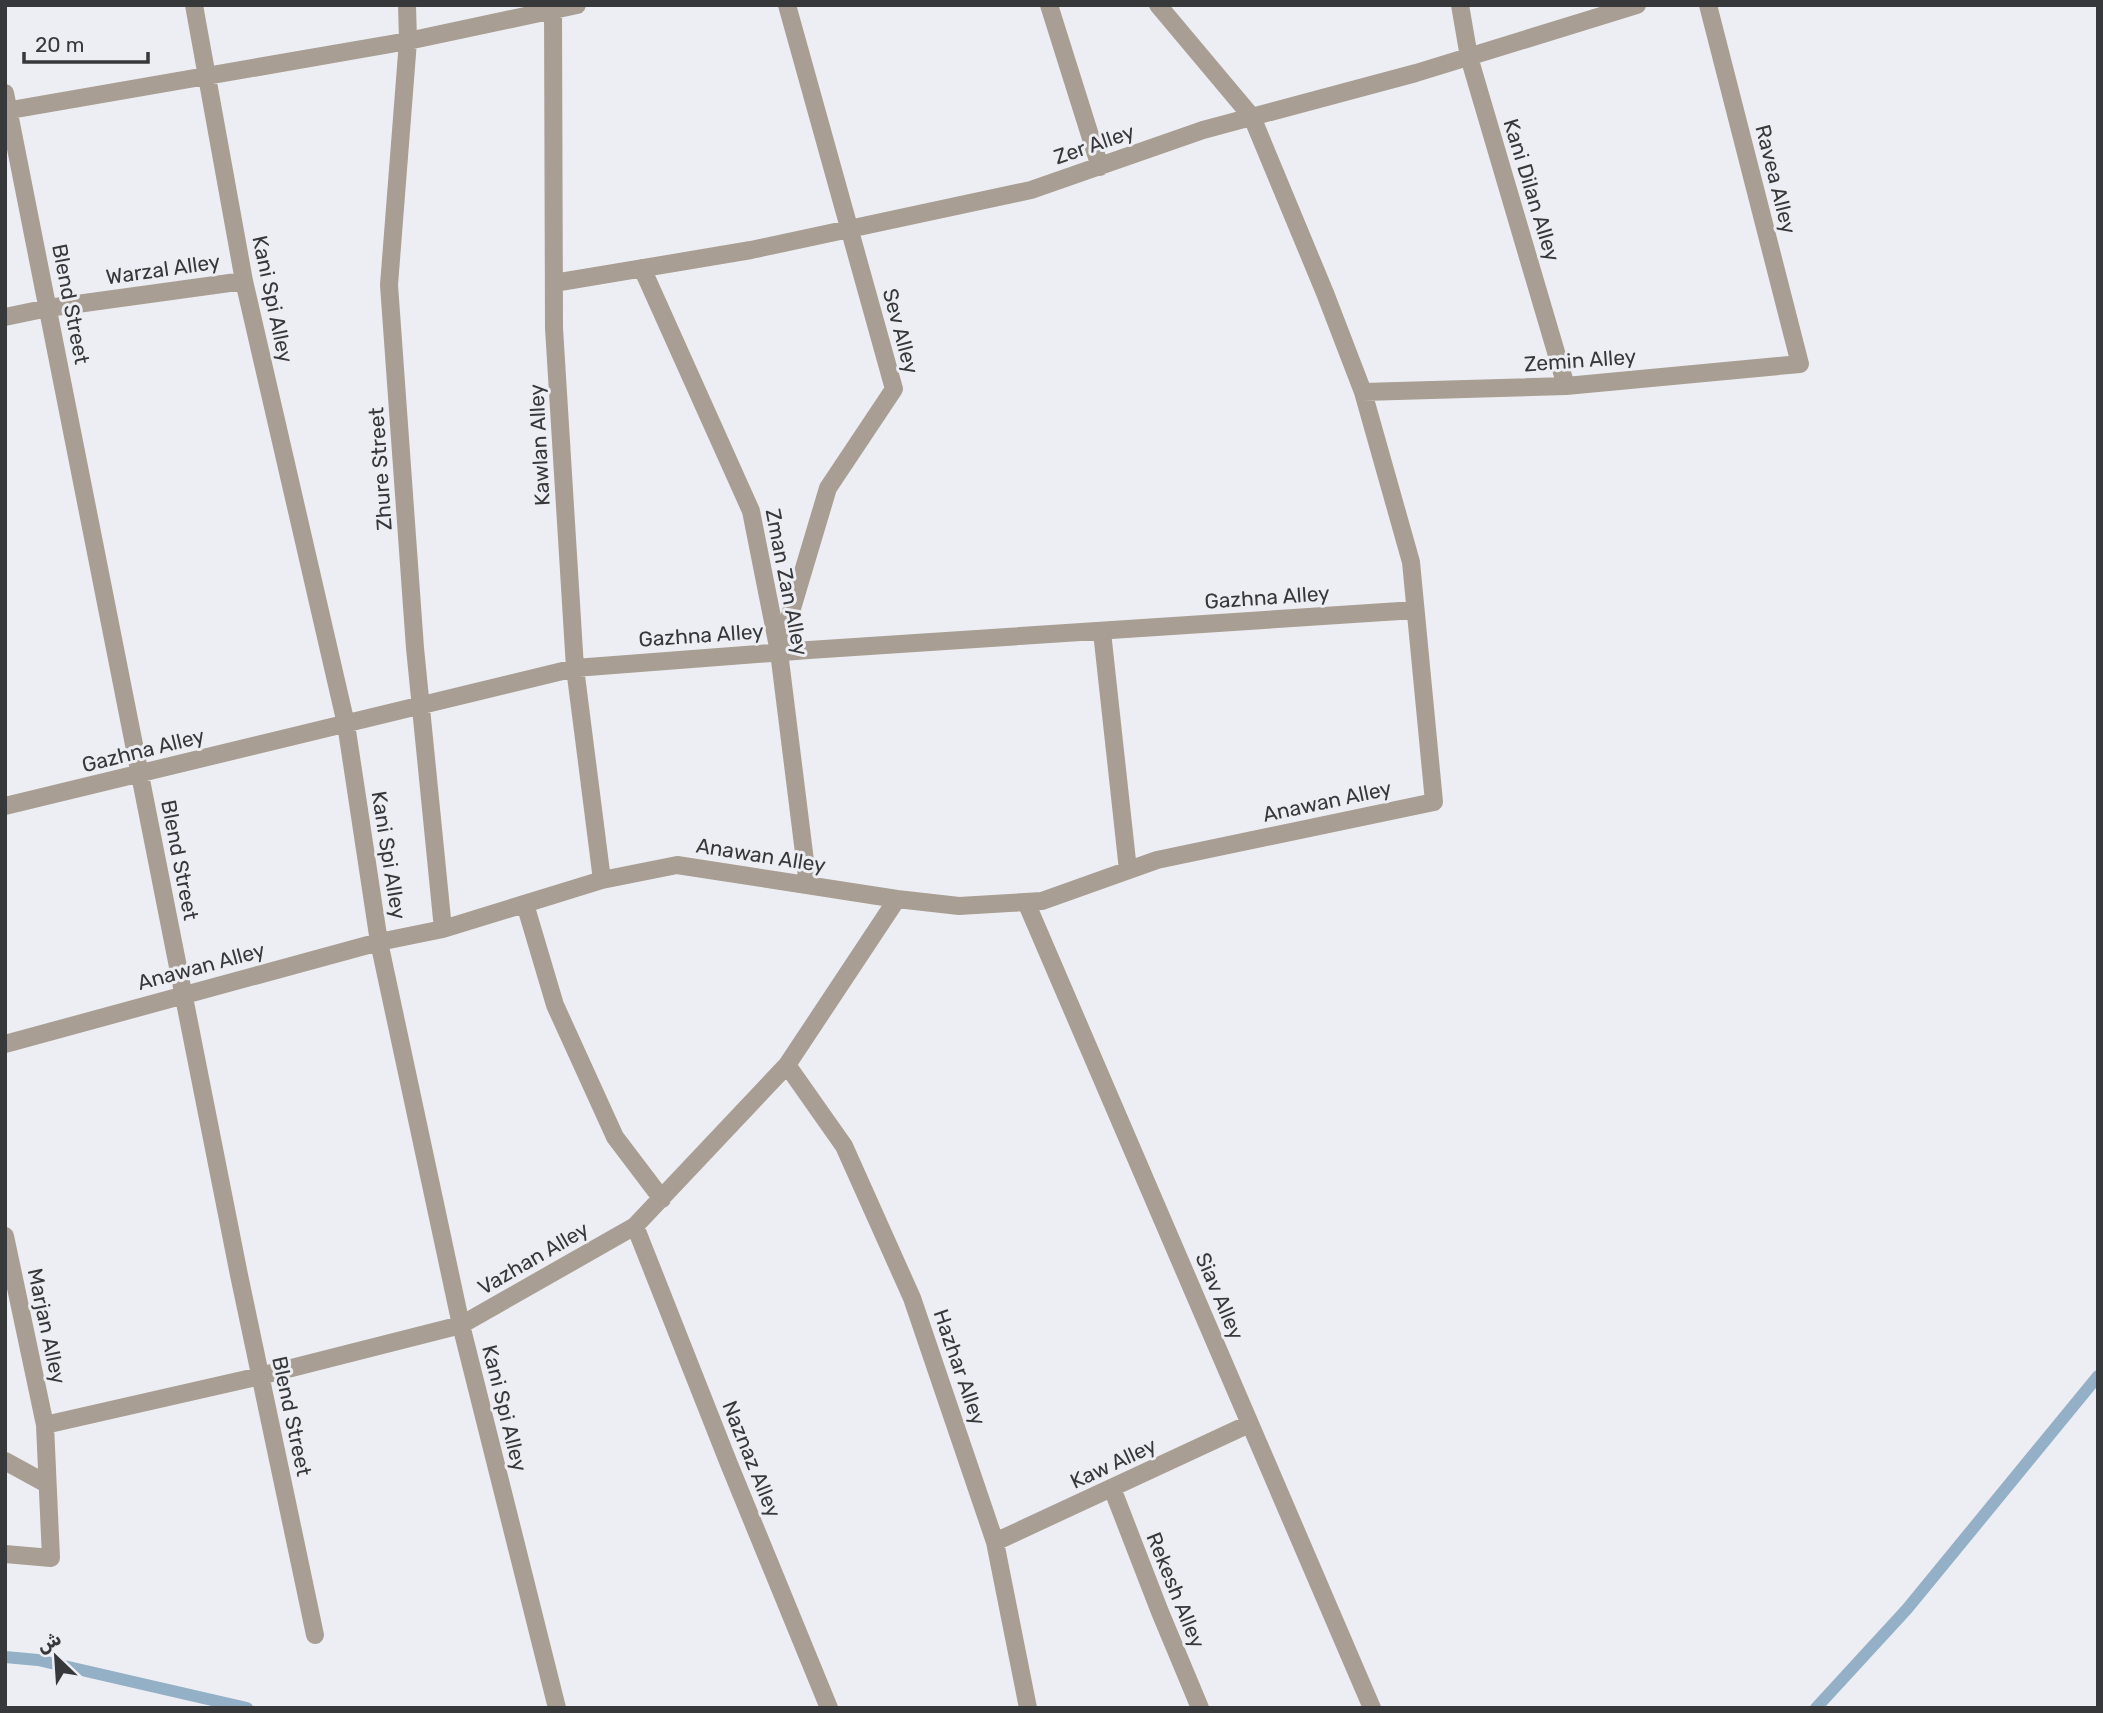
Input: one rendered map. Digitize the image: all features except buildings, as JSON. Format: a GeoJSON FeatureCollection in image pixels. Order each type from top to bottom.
{"type":"FeatureCollection","features":[{"type":"Feature","properties":{"kind":"street","name":"Kani Spi Alley"},"geometry":{"type":"LineString","coordinates":[[194,5],[244,281],[346,724],[379,942],[461,1325],[557,1708]]}},
{"type":"Feature","properties":{"kind":"street","name":"Zhure Street"},"geometry":{"type":"LineString","coordinates":[[408,5],[408,41],[389,285],[421,706],[443,929]]}},
{"type":"Feature","properties":{"kind":"street"},"geometry":{"type":"LineString","coordinates":[[7,105],[206,76],[408,41],[577,5]]}},
{"type":"Feature","properties":{"kind":"street","name":"Sev Alley"},"geometry":{"type":"LineString","coordinates":[[779,652],[828,488],[894,389],[787,5]]}},
{"type":"Feature","properties":{"kind":"street"},"geometry":{"type":"LineString","coordinates":[[1049,5],[1100,167]]}},
{"type":"Feature","properties":{"kind":"street"},"geometry":{"type":"LineString","coordinates":[[1158,5],[1252,117],[1363,392],[1411,562],[1415,610]]}},
{"type":"Feature","properties":{"kind":"street","name":"Kani Dilan Alley"},"geometry":{"type":"LineString","coordinates":[[1460,5],[1469,57],[1566,386]]}},
{"type":"Feature","properties":{"kind":"street","name":"Zer Alley"},"geometry":{"type":"LineString","coordinates":[[554,283],[751,250],[1031,190],[1203,130],[1416,73],[1637,5]]}},
{"type":"Feature","properties":{"kind":"street","name":"Ravea Alley"},"geometry":{"type":"LineString","coordinates":[[1708,5],[1800,364]]}},
{"type":"Feature","properties":{"kind":"street","name":"Kawlan Alley"},"geometry":{"type":"LineString","coordinates":[[554,8],[554,328],[575,668],[602,880]]}},
{"type":"Feature","properties":{"kind":"street","name":"Blend Street"},"geometry":{"type":"LineString","coordinates":[[7,105],[183,994],[315,1635]]}},
{"type":"Feature","properties":{"kind":"street","name":"Zman Zan Alley"},"geometry":{"type":"LineString","coordinates":[[642,268],[751,511],[779,652],[808,885]]}},
{"type":"Feature","properties":{"kind":"street","name":"Warzal Alley"},"geometry":{"type":"LineString","coordinates":[[5,317],[48,308],[244,281]]}},
{"type":"Feature","properties":{"kind":"street","name":"Zemin Alley"},"geometry":{"type":"LineString","coordinates":[[1363,392],[1566,386],[1800,364]]}},
{"type":"Feature","properties":{"kind":"street","name":"Gazhna Alley"},"geometry":{"type":"LineString","coordinates":[[5,806],[575,668],[1415,610]]}},
{"type":"Feature","properties":{"kind":"street","name":"Anawan Alley"},"geometry":{"type":"LineString","coordinates":[[5,1044],[379,942],[443,929],[602,880],[677,865],[897,900],[958,906],[1042,901],[1157,860],[1434,802],[1415,610]]}},
{"type":"Feature","properties":{"kind":"street"},"geometry":{"type":"LineString","coordinates":[[1102,632],[1128,870]]}},
{"type":"Feature","properties":{"kind":"street","name":"Vazhan Alley"},"geometry":{"type":"LineString","coordinates":[[45,1425],[260,1376],[461,1325],[635,1226],[787,1065],[897,900]]}},
{"type":"Feature","properties":{"kind":"street","name":"Siav Alley"},"geometry":{"type":"LineString","coordinates":[[1026,902],[1372,1708]]}},
{"type":"Feature","properties":{"kind":"street"},"geometry":{"type":"LineString","coordinates":[[525,904],[555,1005],[615,1138],[662,1199]]}},
{"type":"Feature","properties":{"kind":"street","name":"Hazhar Alley"},"geometry":{"type":"LineString","coordinates":[[787,1065],[844,1146],[912,1298],[995,1542],[1028,1708]]}},
{"type":"Feature","properties":{"kind":"street","name":"Naznaz Alley"},"geometry":{"type":"LineString","coordinates":[[635,1226],[829,1708]]}},
{"type":"Feature","properties":{"kind":"street","name":"Marjan Alley"},"geometry":{"type":"LineString","coordinates":[[5,1236],[45,1425],[51,1558],[5,1554]]}},
{"type":"Feature","properties":{"kind":"street","name":"Kaw Alley"},"geometry":{"type":"LineString","coordinates":[[995,1542],[1250,1424]]}},
{"type":"Feature","properties":{"kind":"street"},"geometry":{"type":"LineString","coordinates":[[5,1461],[47,1484]]}},
{"type":"Feature","properties":{"kind":"street","name":"Rekesh Alley"},"geometry":{"type":"LineString","coordinates":[[1112,1488],[1200,1708]]}},
{"type":"Feature","properties":{"kind":"waterway"},"geometry":{"type":"LineString","coordinates":[[1816,1708],[1907,1609],[2098,1376]]}},
{"type":"Feature","properties":{"kind":"waterway"},"geometry":{"type":"LineString","coordinates":[[5,1657],[38,1660],[247,1708]]}}]}
